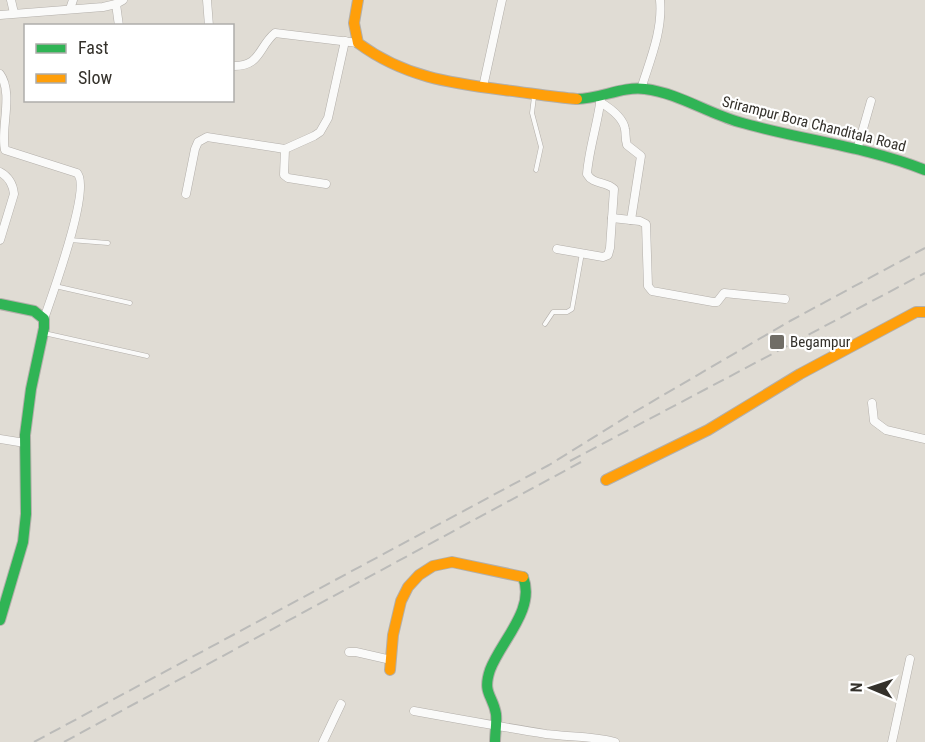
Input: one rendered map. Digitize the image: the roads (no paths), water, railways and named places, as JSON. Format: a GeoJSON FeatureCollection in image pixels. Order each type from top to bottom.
{"type":"FeatureCollection","features":[{"type":"Feature","properties":{"kind":"street"},"geometry":{"type":"LineString","coordinates":[[11,0],[14,13]]}},
{"type":"Feature","properties":{"kind":"street"},"geometry":{"type":"LineString","coordinates":[[70,9],[73,0]]}},
{"type":"Feature","properties":{"kind":"street"},"geometry":{"type":"LineString","coordinates":[[207,0],[209,24]]}},
{"type":"Feature","properties":{"kind":"street"},"geometry":{"type":"LineString","coordinates":[[234,66],[249,64],[256,59],[275,33],[358,43],[354,23],[358,0]]}},
{"type":"Feature","properties":{"kind":"street"},"geometry":{"type":"LineString","coordinates":[[483,87],[502,0]]}},
{"type":"Feature","properties":{"kind":"street"},"geometry":{"type":"LineString","coordinates":[[641,88],[656,43],[661,9],[660,0]]}},
{"type":"Feature","properties":{"kind":"street"},"geometry":{"type":"LineString","coordinates":[[0,15],[120,2],[118,24]]}},
{"type":"Feature","properties":{"kind":"street"},"geometry":{"type":"LineString","coordinates":[[186,194],[195,149],[202,139],[218,138],[285,149],[314,136],[323,127],[327,118],[345,41]]}},
{"type":"Feature","properties":{"kind":"street","name":"Srirampur Bora Chanditala Road"},"geometry":{"type":"LineString","coordinates":[[358,43],[390,63],[418,75],[447,82],[601,100],[641,88],[739,123],[889,157],[925,170]]}},
{"type":"Feature","properties":{"kind":"street"},"geometry":{"type":"LineString","coordinates":[[0,74],[4,82],[2,138],[5,150],[80,176],[81,187],[70,240],[44,319],[31,389],[25,443],[26,514],[23,542],[0,620]]}},
{"type":"Feature","properties":{"kind":"street"},"geometry":{"type":"LineString","coordinates":[[557,249],[603,257],[608,255],[614,189],[592,180],[587,174],[601,100]]}},
{"type":"Feature","properties":{"kind":"street"},"geometry":{"type":"LineString","coordinates":[[601,100],[621,120],[627,145],[641,156],[631,220]]}},
{"type":"Feature","properties":{"kind":"street"},"geometry":{"type":"LineString","coordinates":[[857,150],[871,101]]}},
{"type":"Feature","properties":{"kind":"street"},"geometry":{"type":"LineString","coordinates":[[285,149],[284,175],[288,178],[326,184]]}},
{"type":"Feature","properties":{"kind":"street"},"geometry":{"type":"LineString","coordinates":[[0,172],[8,178],[13,186],[14,194],[0,240]]}},
{"type":"Feature","properties":{"kind":"street"},"geometry":{"type":"LineString","coordinates":[[612,218],[646,224],[648,286],[652,291],[713,302],[717,302],[724,293],[785,299]]}},
{"type":"Feature","properties":{"kind":"street"},"geometry":{"type":"LineString","coordinates":[[0,304],[34,311],[44,319]]}},
{"type":"Feature","properties":{"kind":"street"},"geometry":{"type":"LineString","coordinates":[[606,480],[708,430],[800,374],[916,312],[925,312]]}},
{"type":"Feature","properties":{"kind":"street"},"geometry":{"type":"LineString","coordinates":[[872,403],[874,421],[886,430],[925,439]]}},
{"type":"Feature","properties":{"kind":"street"},"geometry":{"type":"LineString","coordinates":[[0,439],[25,443]]}},
{"type":"Feature","properties":{"kind":"street"},"geometry":{"type":"LineString","coordinates":[[349,652],[356,652],[390,665],[400,600],[411,579],[427,569],[452,561],[520,575],[524,578],[525,585],[522,615],[496,656],[487,686],[487,694],[496,712],[495,742]]}},
{"type":"Feature","properties":{"kind":"street"},"geometry":{"type":"LineString","coordinates":[[892,742],[910,659]]}},
{"type":"Feature","properties":{"kind":"street"},"geometry":{"type":"LineString","coordinates":[[323,742],[341,704]]}},
{"type":"Feature","properties":{"kind":"street"},"geometry":{"type":"LineString","coordinates":[[414,711],[495,726],[615,742]]}},
{"type":"Feature","properties":{"kind":"lane"},"geometry":{"type":"LineString","coordinates":[[535,94],[532,113],[541,147],[537,170]]}},
{"type":"Feature","properties":{"kind":"lane"},"geometry":{"type":"LineString","coordinates":[[70,240],[108,243]]}},
{"type":"Feature","properties":{"kind":"lane"},"geometry":{"type":"LineString","coordinates":[[545,324],[553,312],[567,312],[572,309],[582,253]]}},
{"type":"Feature","properties":{"kind":"lane"},"geometry":{"type":"LineString","coordinates":[[55,286],[130,303]]}},
{"type":"Feature","properties":{"kind":"lane"},"geometry":{"type":"LineString","coordinates":[[43,333],[147,356]]}},
{"type":"Feature","properties":{"kind":"railway"},"geometry":{"type":"LineString","coordinates":[[34,742],[549,465],[790,321],[925,248]]}},
{"type":"Feature","properties":{"kind":"railway"},"geometry":{"type":"LineString","coordinates":[[570,461],[925,273]]}},
{"type":"Feature","properties":{"kind":"railway"},"geometry":{"type":"LineString","coordinates":[[64,742],[581,462]]}},
{"type":"Feature","properties":{"kind":"place","name":"Begampur"},"geometry":{"type":"Point","coordinates":[777,342]}}]}
